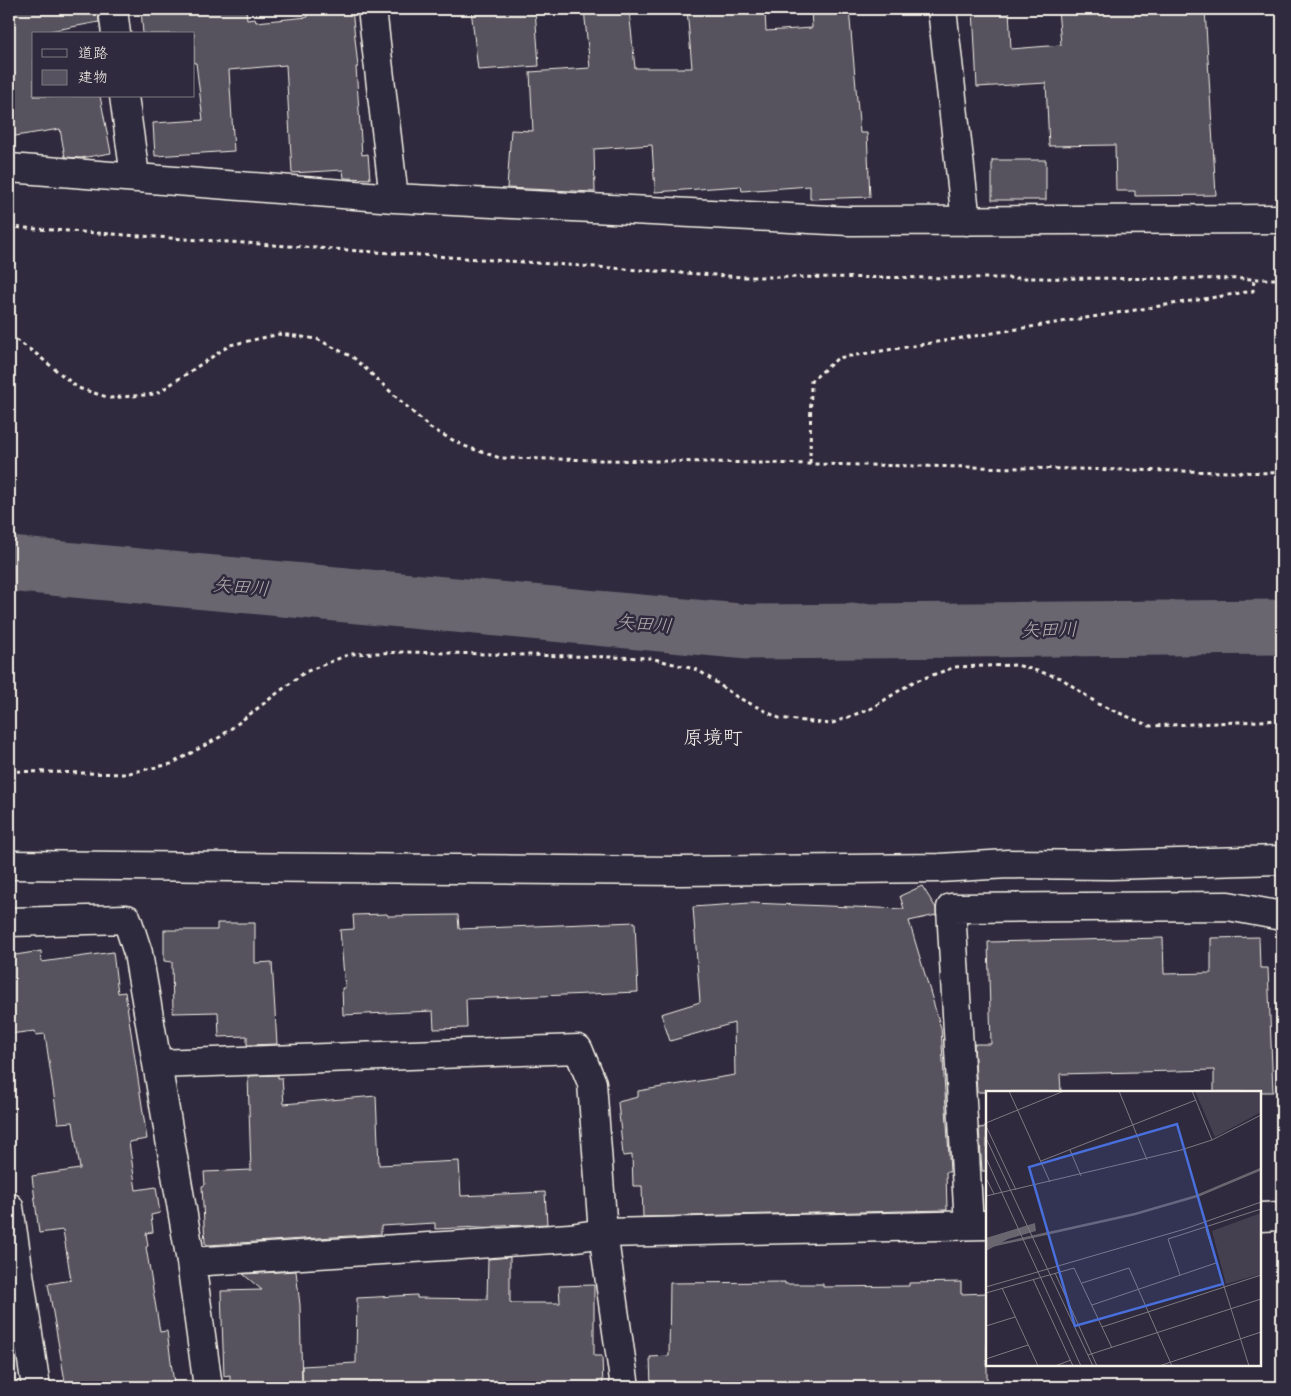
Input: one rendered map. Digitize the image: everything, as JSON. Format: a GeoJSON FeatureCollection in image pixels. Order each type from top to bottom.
{"type":"FeatureCollection","features":[{"type":"Feature","properties":{"kind":"street"},"geometry":{"type":"LineString","coordinates":[[113,9],[116,32]]}},
{"type":"Feature","properties":{"kind":"street"},"geometry":{"type":"LineString","coordinates":[[372,9],[394,198]]}},
{"type":"Feature","properties":{"kind":"street"},"geometry":{"type":"LineString","coordinates":[[942,9],[966,221]]}},
{"type":"Feature","properties":{"kind":"street"},"geometry":{"type":"LineString","coordinates":[[124,98],[135,176]]}},
{"type":"Feature","properties":{"kind":"street"},"geometry":{"type":"LineString","coordinates":[[9,168],[135,176],[394,198],[849,221],[1282,219]]}},
{"type":"Feature","properties":{"kind":"street"},"geometry":{"type":"LineString","coordinates":[[9,865],[680,871],[939,868],[1008,864],[1112,865],[1282,860]]}},
{"type":"Feature","properties":{"kind":"street"},"geometry":{"type":"LineString","coordinates":[[191,1262],[570,1238],[603,1233],[978,1225],[952,908],[1228,906],[1282,916]]}},
{"type":"Feature","properties":{"kind":"street"},"geometry":{"type":"LineString","coordinates":[[9,922],[127,919],[138,953],[191,1262],[208,1387]]}},
{"type":"Feature","properties":{"kind":"street"},"geometry":{"type":"LineString","coordinates":[[157,1064],[578,1048],[592,1084],[603,1233],[625,1387]]}},
{"type":"Feature","properties":{"kind":"street"},"geometry":{"type":"LineString","coordinates":[[9,1207],[36,1387]]}},
{"type":"Feature","properties":{"kind":"street"},"geometry":{"type":"LineString","coordinates":[[1261,1217],[1282,1216]]}},
{"type":"Feature","properties":{"kind":"path"},"geometry":{"type":"LineString","coordinates":[[9,226],[744,278],[1282,279]]}},
{"type":"Feature","properties":{"kind":"path"},"geometry":{"type":"LineString","coordinates":[[810,464],[812,381],[838,358],[1253,291],[1254,279]]}},
{"type":"Feature","properties":{"kind":"path"},"geometry":{"type":"LineString","coordinates":[[9,335],[36,353],[78,388],[110,398],[156,394],[230,344],[280,334],[317,340],[354,358],[430,428],[464,446],[500,458],[1151,472],[1282,473]]}},
{"type":"Feature","properties":{"kind":"path"},"geometry":{"type":"LineString","coordinates":[[9,771],[124,774],[171,764],[220,737],[305,672],[350,654],[406,652],[650,658],[698,670],[737,697],[779,718],[830,724],[872,708],[913,682],[955,667],[1016,665],[1061,678],[1098,704],[1150,726],[1282,720]]}},
{"type":"Feature","properties":{"kind":"building"},"geometry":{"type":"Polygon","coordinates":[[[9,9],[98,9],[99,22],[50,32],[32,32],[32,98],[100,98],[111,153],[81,158],[65,157],[60,129],[9,137],[9,9]]]}},
{"type":"Feature","properties":{"kind":"building"},"geometry":{"type":"Polygon","coordinates":[[[141,9],[246,9],[247,20],[255,19],[256,22],[308,17],[307,9],[352,9],[358,67],[356,67],[362,155],[368,154],[370,179],[344,178],[343,170],[292,173],[286,65],[229,70],[234,151],[155,156],[153,123],[203,120],[195,63],[195,32],[143,32],[141,9]]]}},
{"type":"Feature","properties":{"kind":"building"},"geometry":{"type":"Polygon","coordinates":[[[471,9],[535,9],[539,66],[478,70],[471,9]]]}},
{"type":"Feature","properties":{"kind":"building"},"geometry":{"type":"Polygon","coordinates":[[[584,9],[629,9],[635,68],[692,68],[687,9],[742,10],[742,14],[765,13],[766,31],[812,28],[811,9],[849,9],[860,133],[867,133],[870,197],[810,199],[810,186],[742,191],[741,186],[655,192],[652,145],[594,149],[595,192],[507,188],[511,130],[533,131],[530,72],[590,68],[584,9]]]}},
{"type":"Feature","properties":{"kind":"building"},"geometry":{"type":"Polygon","coordinates":[[[973,9],[1009,9],[1011,49],[1061,45],[1058,9],[1205,9],[1216,195],[1135,196],[1135,191],[1116,191],[1115,145],[1049,146],[1046,83],[977,87],[973,9]]]}},
{"type":"Feature","properties":{"kind":"building"},"geometry":{"type":"Polygon","coordinates":[[[992,160],[1046,160],[1046,200],[992,200],[992,160]]]}},
{"type":"Feature","properties":{"kind":"building"},"geometry":{"type":"Polygon","coordinates":[[[922,886],[936,908],[936,915],[909,921],[941,1028],[950,1172],[946,1172],[947,1210],[643,1217],[642,1186],[633,1186],[632,1155],[623,1156],[618,1102],[638,1097],[638,1091],[735,1075],[734,1023],[670,1041],[661,1014],[700,1002],[693,907],[750,903],[904,909],[900,896],[922,886]]]}},
{"type":"Feature","properties":{"kind":"building"},"geometry":{"type":"Polygon","coordinates":[[[387,914],[388,916],[458,915],[459,929],[635,922],[638,992],[466,999],[467,1028],[434,1029],[433,1011],[343,1015],[342,988],[345,988],[340,930],[354,929],[353,915],[387,914]]]}},
{"type":"Feature","properties":{"kind":"building"},"geometry":{"type":"Polygon","coordinates":[[[217,923],[255,923],[255,963],[272,962],[277,1044],[247,1045],[247,1036],[219,1037],[218,1012],[173,1013],[172,962],[164,961],[164,930],[217,930],[217,923]]]}},
{"type":"Feature","properties":{"kind":"building"},"geometry":{"type":"Polygon","coordinates":[[[1259,937],[1260,968],[1268,968],[1273,1092],[1214,1091],[1214,1070],[1060,1074],[1061,1091],[977,1092],[974,1044],[991,1044],[988,942],[1163,938],[1164,974],[1211,973],[1211,938],[1259,937]]]}},
{"type":"Feature","properties":{"kind":"building"},"geometry":{"type":"Polygon","coordinates":[[[41,951],[42,962],[113,952],[118,993],[125,992],[147,1139],[129,1142],[136,1190],[156,1187],[160,1213],[151,1215],[153,1232],[146,1233],[148,1246],[146,1247],[160,1332],[167,1331],[174,1384],[154,1387],[66,1387],[48,1284],[71,1280],[63,1230],[39,1233],[32,1176],[80,1169],[73,1122],[58,1123],[45,1034],[36,1035],[35,1031],[9,1034],[9,956],[41,951]]]}},
{"type":"Feature","properties":{"kind":"building"},"geometry":{"type":"Polygon","coordinates":[[[278,1075],[278,1078],[282,1078],[284,1104],[376,1096],[379,1165],[459,1161],[461,1196],[545,1192],[547,1224],[435,1229],[435,1223],[381,1226],[381,1234],[208,1245],[205,1243],[202,1186],[205,1185],[204,1172],[251,1170],[248,1076],[278,1075]]]}},
{"type":"Feature","properties":{"kind":"building"},"geometry":{"type":"Polygon","coordinates":[[[986,1127],[986,1171],[982,1171],[979,1128],[986,1127]]]}},
{"type":"Feature","properties":{"kind":"building"},"geometry":{"type":"Polygon","coordinates":[[[510,1257],[510,1302],[513,1303],[560,1303],[559,1286],[594,1285],[594,1356],[602,1356],[603,1387],[303,1387],[302,1366],[356,1363],[357,1298],[417,1295],[417,1298],[487,1299],[488,1259],[510,1257]]]}},
{"type":"Feature","properties":{"kind":"building"},"geometry":{"type":"Polygon","coordinates":[[[296,1271],[300,1305],[302,1387],[230,1387],[230,1375],[224,1376],[221,1291],[262,1290],[243,1274],[296,1271]]]}},
{"type":"Feature","properties":{"kind":"building"},"geometry":{"type":"Polygon","coordinates":[[[785,1282],[785,1284],[823,1284],[823,1287],[909,1286],[909,1283],[961,1282],[961,1294],[986,1293],[987,1387],[651,1387],[650,1357],[669,1356],[670,1283],[785,1282]]]}},
{"type":"Feature","properties":{"kind":"waterway","name":"矢田川"},"geometry":{"type":"LineString","coordinates":[[9,564],[749,632],[1282,627]]}},
{"type":"Feature","properties":{"kind":"district","name":"原境町"},"geometry":{"type":"Point","coordinates":[713,737]}}]}
